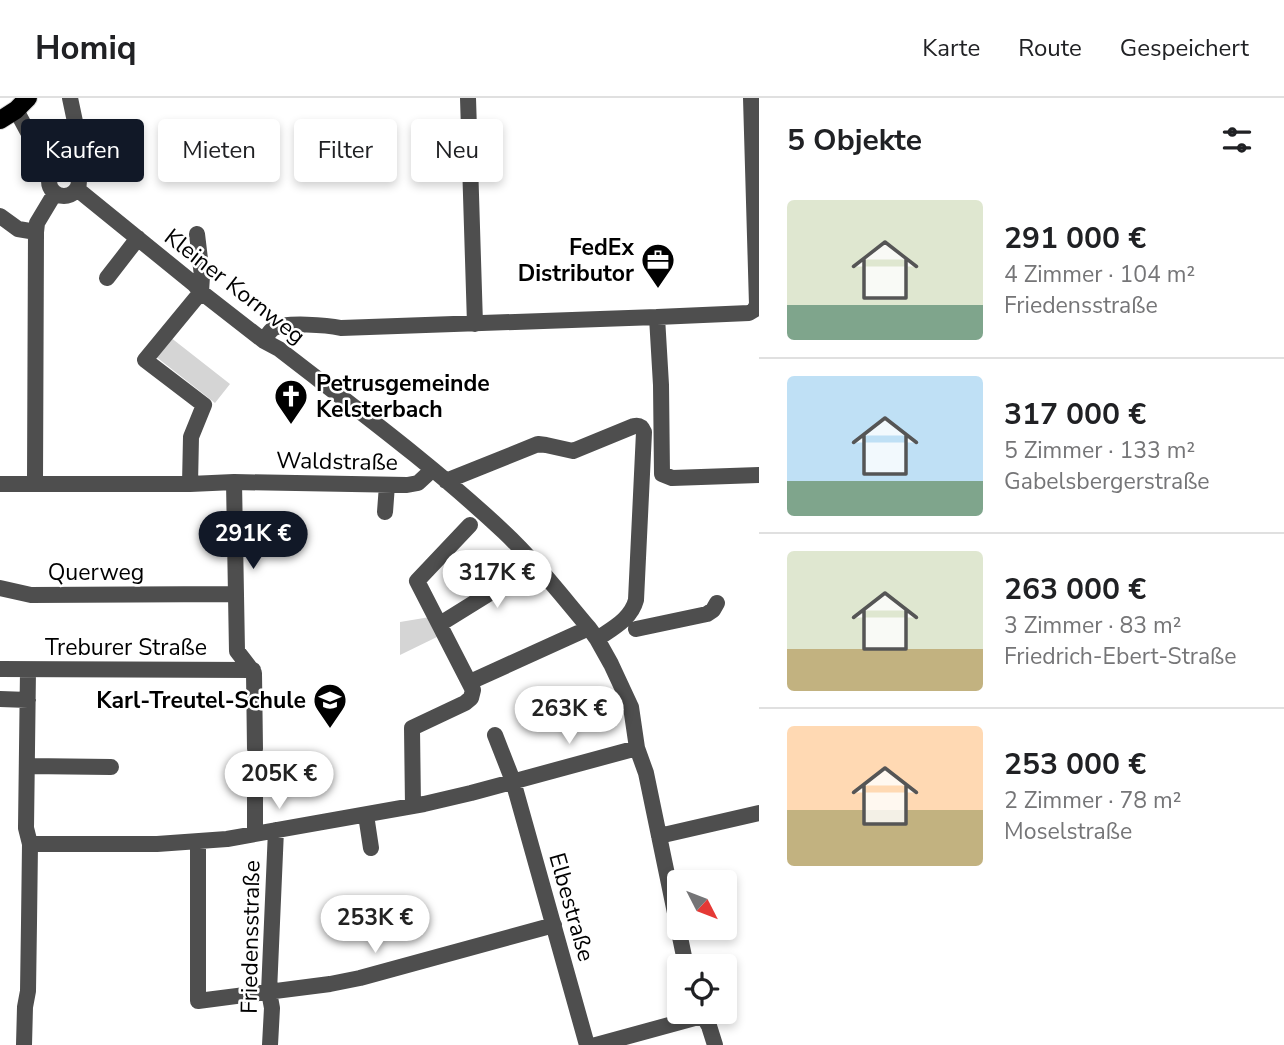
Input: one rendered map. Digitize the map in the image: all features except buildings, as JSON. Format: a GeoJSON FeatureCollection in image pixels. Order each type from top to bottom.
{"type":"FeatureCollection","features":[{"type":"Feature","properties":{"kind":"street"},"geometry":{"type":"LineString","coordinates":[[70,98],[74,119]]}},
{"type":"Feature","properties":{"kind":"street"},"geometry":{"type":"LineString","coordinates":[[468,98],[475,324]]}},
{"type":"Feature","properties":{"kind":"street"},"geometry":{"type":"LineString","coordinates":[[264,341],[289,332],[331,331],[341,328],[756,312],[758,299],[751,98]]}},
{"type":"Feature","properties":{"kind":"street"},"geometry":{"type":"LineString","coordinates":[[49,182],[55,193],[67,196],[74,193],[79,182]]}},
{"type":"Feature","properties":{"kind":"street","name":"Kleiner Kornweg"},"geometry":{"type":"LineString","coordinates":[[77,189],[201,292],[264,341],[279,349],[432,470]]}},
{"type":"Feature","properties":{"kind":"street"},"geometry":{"type":"LineString","coordinates":[[35,483],[36,232],[37,223],[55,193]]}},
{"type":"Feature","properties":{"kind":"street"},"geometry":{"type":"LineString","coordinates":[[0,216],[18,229],[36,232]]}},
{"type":"Feature","properties":{"kind":"street"},"geometry":{"type":"LineString","coordinates":[[190,484],[191,438],[204,405],[145,360],[201,292],[197,234]]}},
{"type":"Feature","properties":{"kind":"street"},"geometry":{"type":"LineString","coordinates":[[107,278],[138,238]]}},
{"type":"Feature","properties":{"kind":"street"},"geometry":{"type":"LineString","coordinates":[[657,317],[662,474],[672,478],[759,475]]}},
{"type":"Feature","properties":{"kind":"street"},"geometry":{"type":"LineString","coordinates":[[446,481],[538,444],[573,451],[634,426],[644,432],[634,609],[626,618],[593,634],[470,682]]}},
{"type":"Feature","properties":{"kind":"street","name":"Waldstraße"},"geometry":{"type":"LineString","coordinates":[[0,484],[234,482],[413,485],[432,470],[503,531],[535,565],[593,634],[621,684],[631,707],[637,747],[660,836],[683,954]]}},
{"type":"Feature","properties":{"kind":"street"},"geometry":{"type":"LineString","coordinates":[[234,482],[237,651],[253,670],[256,682],[255,749]]}},
{"type":"Feature","properties":{"kind":"street"},"geometry":{"type":"LineString","coordinates":[[385,512],[387,485]]}},
{"type":"Feature","properties":{"kind":"street"},"geometry":{"type":"LineString","coordinates":[[413,806],[412,728],[466,703],[473,690],[417,581],[470,525]]}},
{"type":"Feature","properties":{"kind":"street"},"geometry":{"type":"LineString","coordinates":[[440,624],[535,565]]}},
{"type":"Feature","properties":{"kind":"street","name":"Querweg"},"geometry":{"type":"LineString","coordinates":[[0,588],[30,595],[235,594]]}},
{"type":"Feature","properties":{"kind":"street"},"geometry":{"type":"LineString","coordinates":[[636,629],[707,614],[717,603]]}},
{"type":"Feature","properties":{"kind":"street","name":"Treburer Straße"},"geometry":{"type":"LineString","coordinates":[[0,669],[253,670]]}},
{"type":"Feature","properties":{"kind":"street"},"geometry":{"type":"LineString","coordinates":[[24,1045],[28,991],[30,844],[26,828],[28,670]]}},
{"type":"Feature","properties":{"kind":"street"},"geometry":{"type":"LineString","coordinates":[[0,699],[28,700]]}},
{"type":"Feature","properties":{"kind":"street","name":"Elbestraße"},"geometry":{"type":"LineString","coordinates":[[495,735],[513,781],[587,1045]]}},
{"type":"Feature","properties":{"kind":"street"},"geometry":{"type":"LineString","coordinates":[[30,844],[114,845],[227,839],[366,815],[471,793],[637,747]]}},
{"type":"Feature","properties":{"kind":"street"},"geometry":{"type":"LineString","coordinates":[[28,766],[111,767]]}},
{"type":"Feature","properties":{"kind":"street","name":"Friedensstraße"},"geometry":{"type":"LineString","coordinates":[[255,772],[255,833]]}},
{"type":"Feature","properties":{"kind":"street"},"geometry":{"type":"LineString","coordinates":[[660,836],[759,813]]}},
{"type":"Feature","properties":{"kind":"street"},"geometry":{"type":"LineString","coordinates":[[366,815],[371,848]]}},
{"type":"Feature","properties":{"kind":"street","name":"Friedensstraße"},"geometry":{"type":"LineString","coordinates":[[270,1045],[272,1008],[269,992],[276,830]]}},
{"type":"Feature","properties":{"kind":"street"},"geometry":{"type":"LineString","coordinates":[[198,842],[198,1001],[330,984],[554,925]]}},
{"type":"Feature","properties":{"kind":"street"},"geometry":{"type":"LineString","coordinates":[[596,1045],[668,1024]]}},
{"type":"Feature","properties":{"kind":"street"},"geometry":{"type":"LineString","coordinates":[[708,1024],[715,1045]]}},
{"type":"Feature","properties":{"kind":"shaded area"},"geometry":{"type":"Polygon","coordinates":[[[170,337],[230,384],[215,403],[155,356],[170,337]]]}},
{"type":"Feature","properties":{"kind":"shaded area"},"geometry":{"type":"Polygon","coordinates":[[[430,617],[439,636],[400,655],[400,622],[430,617]]]}},
{"type":"Feature","properties":{"kind":"place","name":"FedEx Distributor"},"geometry":{"type":"Point","coordinates":[658,290]}},
{"type":"Feature","properties":{"kind":"place","name":"Petrusgemeinde Kelsterbach"},"geometry":{"type":"Point","coordinates":[291,426]}},
{"type":"Feature","properties":{"kind":"place","name":"Karl-Treutel-Schule"},"geometry":{"type":"Point","coordinates":[330,730]}}]}
